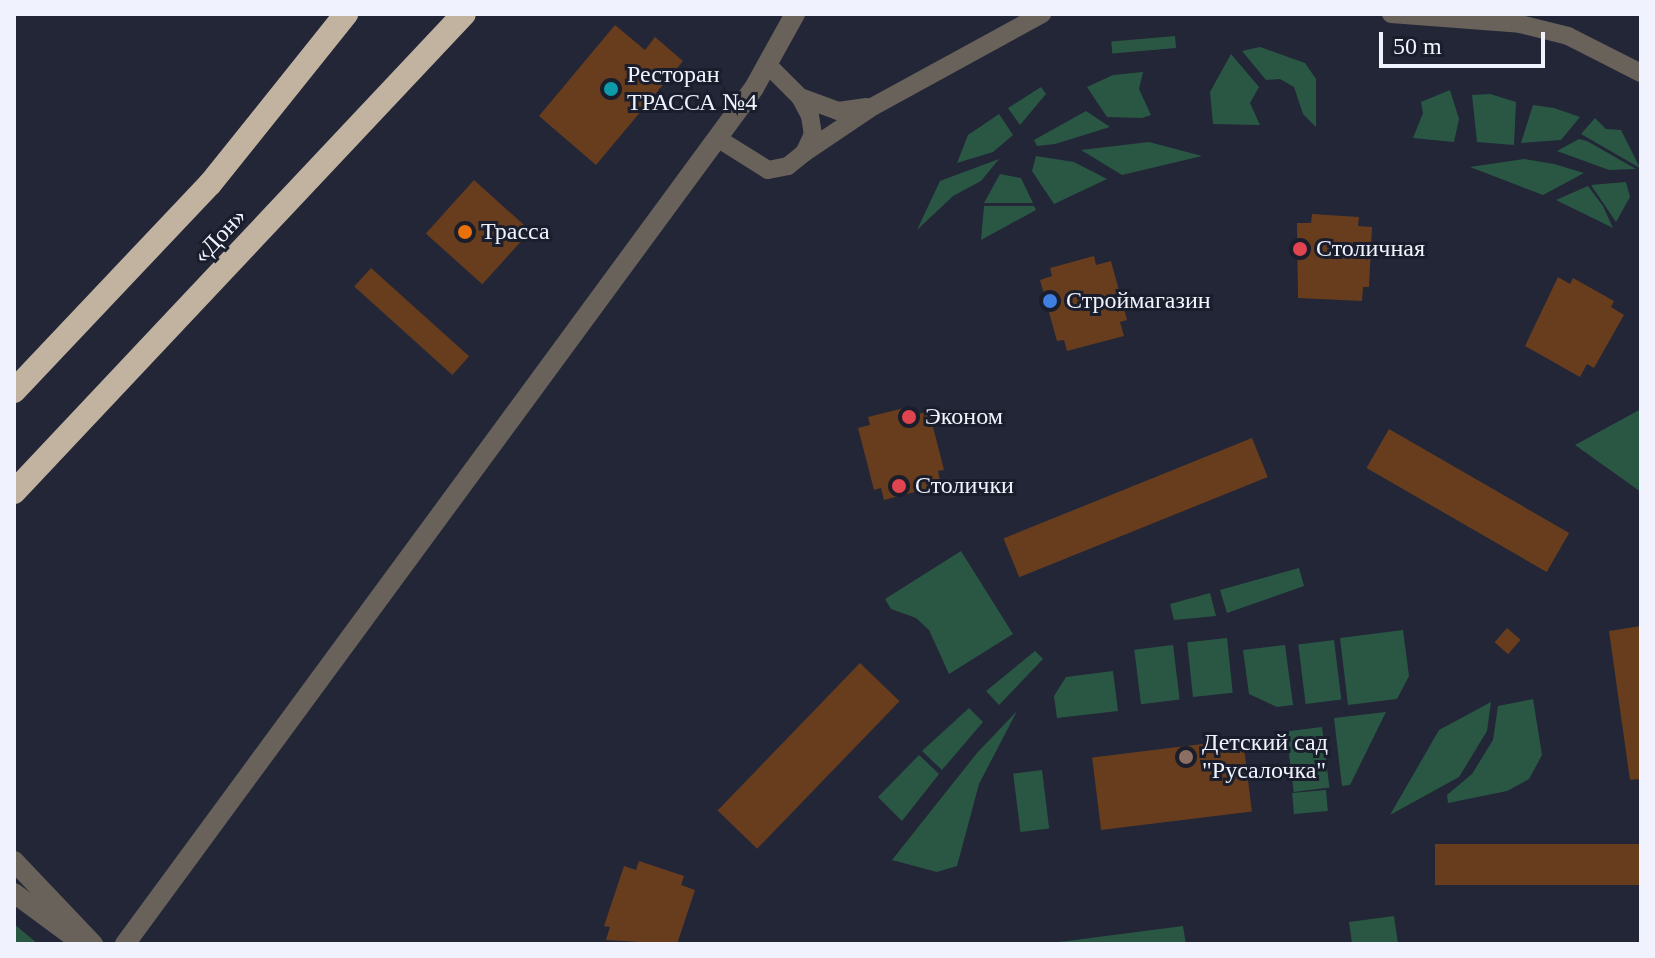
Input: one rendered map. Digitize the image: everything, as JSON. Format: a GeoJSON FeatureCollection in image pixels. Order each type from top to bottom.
{"type":"FeatureCollection","features":[{"type":"Feature","properties":{"kind":"highway","name":"«Дон»"},"geometry":{"type":"LineString","coordinates":[[14,391],[210,184],[346,14]]}},
{"type":"Feature","properties":{"kind":"highway","name":"«Дон»"},"geometry":{"type":"LineString","coordinates":[[14,492],[464,14]]}},
{"type":"Feature","properties":{"kind":"street"},"geometry":{"type":"LineString","coordinates":[[125,944],[717,138],[768,65],[795,14]]}},
{"type":"Feature","properties":{"kind":"street"},"geometry":{"type":"LineString","coordinates":[[717,138],[768,170],[788,166],[874,106],[1042,14]]}},
{"type":"Feature","properties":{"kind":"street"},"geometry":{"type":"LineString","coordinates":[[1391,14],[1520,24],[1568,36],[1641,73]]}},
{"type":"Feature","properties":{"kind":"street"},"geometry":{"type":"LineString","coordinates":[[768,65],[800,97],[838,111],[874,106]]}},
{"type":"Feature","properties":{"kind":"street"},"geometry":{"type":"LineString","coordinates":[[800,97],[813,134],[804,153]]}},
{"type":"Feature","properties":{"kind":"street"},"geometry":{"type":"LineString","coordinates":[[14,861],[93,944]]}},
{"type":"Feature","properties":{"kind":"street"},"geometry":{"type":"LineString","coordinates":[[14,893],[83,944]]}},
{"type":"Feature","properties":{"kind":"green space"},"geometry":{"type":"Polygon","coordinates":[[[1175,36],[1176,48],[1112,54],[1111,42],[1175,36]]]}},
{"type":"Feature","properties":{"kind":"green space"},"geometry":{"type":"Polygon","coordinates":[[[1260,47],[1305,63],[1316,79],[1316,127],[1303,114],[1294,87],[1280,79],[1266,80],[1242,51],[1260,47]]]}},
{"type":"Feature","properties":{"kind":"green space"},"geometry":{"type":"Polygon","coordinates":[[[1231,54],[1259,87],[1250,103],[1260,125],[1213,124],[1210,92],[1231,54]]]}},
{"type":"Feature","properties":{"kind":"green space"},"geometry":{"type":"Polygon","coordinates":[[[1143,72],[1139,89],[1151,115],[1142,118],[1107,117],[1087,87],[1113,75],[1143,72]]]}},
{"type":"Feature","properties":{"kind":"green space"},"geometry":{"type":"Polygon","coordinates":[[[1041,87],[1046,94],[1020,125],[1008,108],[1041,87]]]}},
{"type":"Feature","properties":{"kind":"green space"},"geometry":{"type":"Polygon","coordinates":[[[1450,90],[1459,119],[1454,142],[1413,138],[1423,113],[1421,102],[1450,90]]]}},
{"type":"Feature","properties":{"kind":"green space"},"geometry":{"type":"Polygon","coordinates":[[[1490,94],[1516,102],[1514,145],[1477,142],[1472,95],[1490,94]]]}},
{"type":"Feature","properties":{"kind":"green space"},"geometry":{"type":"Polygon","coordinates":[[[1533,105],[1580,117],[1561,140],[1521,143],[1533,105]]]}},
{"type":"Feature","properties":{"kind":"green space"},"geometry":{"type":"Polygon","coordinates":[[[1086,111],[1110,127],[1055,144],[1037,146],[1034,140],[1086,111]]]}},
{"type":"Feature","properties":{"kind":"green space"},"geometry":{"type":"Polygon","coordinates":[[[999,114],[1013,135],[993,152],[957,163],[968,135],[999,114]]]}},
{"type":"Feature","properties":{"kind":"green space"},"geometry":{"type":"Polygon","coordinates":[[[1595,118],[1606,129],[1621,130],[1640,168],[1581,134],[1595,118]]]}},
{"type":"Feature","properties":{"kind":"green space"},"geometry":{"type":"Polygon","coordinates":[[[1579,139],[1636,169],[1609,170],[1557,151],[1579,139]]]}},
{"type":"Feature","properties":{"kind":"green space"},"geometry":{"type":"Polygon","coordinates":[[[1149,142],[1202,156],[1122,175],[1081,150],[1149,142]]]}},
{"type":"Feature","properties":{"kind":"green space"},"geometry":{"type":"Polygon","coordinates":[[[1036,156],[1074,162],[1107,179],[1054,204],[1032,171],[1036,156]]]}},
{"type":"Feature","properties":{"kind":"green space"},"geometry":{"type":"Polygon","coordinates":[[[999,159],[981,181],[953,196],[917,230],[940,181],[999,159]]]}},
{"type":"Feature","properties":{"kind":"green space"},"geometry":{"type":"Polygon","coordinates":[[[1524,159],[1584,173],[1543,195],[1470,167],[1524,159]]]}},
{"type":"Feature","properties":{"kind":"green space"},"geometry":{"type":"Polygon","coordinates":[[[1000,174],[1021,178],[1033,203],[984,203],[1000,174]]]}},
{"type":"Feature","properties":{"kind":"green space"},"geometry":{"type":"Polygon","coordinates":[[[1626,182],[1630,197],[1616,222],[1591,185],[1626,182]]]}},
{"type":"Feature","properties":{"kind":"green space"},"geometry":{"type":"Polygon","coordinates":[[[1588,186],[1603,206],[1613,228],[1556,200],[1588,186]]]}},
{"type":"Feature","properties":{"kind":"green space"},"geometry":{"type":"Polygon","coordinates":[[[984,206],[1034,206],[1036,210],[981,240],[984,206]]]}},
{"type":"Feature","properties":{"kind":"green space"},"geometry":{"type":"Polygon","coordinates":[[[1641,409],[1641,492],[1575,445],[1641,409]]]}},
{"type":"Feature","properties":{"kind":"green space"},"geometry":{"type":"Polygon","coordinates":[[[961,551],[1013,634],[949,674],[929,630],[916,618],[891,609],[885,599],[961,551]]]}},
{"type":"Feature","properties":{"kind":"green space"},"geometry":{"type":"Polygon","coordinates":[[[1299,568],[1304,586],[1227,613],[1220,590],[1299,568]]]}},
{"type":"Feature","properties":{"kind":"green space"},"geometry":{"type":"Polygon","coordinates":[[[1210,593],[1216,616],[1174,620],[1170,604],[1210,593]]]}},
{"type":"Feature","properties":{"kind":"green space"},"geometry":{"type":"Polygon","coordinates":[[[1403,630],[1409,676],[1397,699],[1348,705],[1340,638],[1403,630]]]}},
{"type":"Feature","properties":{"kind":"green space"},"geometry":{"type":"Polygon","coordinates":[[[1227,638],[1233,693],[1193,697],[1187,642],[1227,638]]]}},
{"type":"Feature","properties":{"kind":"green space"},"geometry":{"type":"Polygon","coordinates":[[[1334,640],[1341,700],[1306,704],[1298,644],[1334,640]]]}},
{"type":"Feature","properties":{"kind":"green space"},"geometry":{"type":"Polygon","coordinates":[[[1173,645],[1180,700],[1141,704],[1134,650],[1173,645]]]}},
{"type":"Feature","properties":{"kind":"green space"},"geometry":{"type":"Polygon","coordinates":[[[1285,645],[1293,705],[1277,707],[1249,694],[1243,650],[1285,645]]]}},
{"type":"Feature","properties":{"kind":"green space"},"geometry":{"type":"Polygon","coordinates":[[[1035,651],[1043,659],[999,705],[986,691],[1035,651]]]}},
{"type":"Feature","properties":{"kind":"green space"},"geometry":{"type":"Polygon","coordinates":[[[1113,671],[1118,711],[1057,718],[1054,696],[1066,677],[1113,671]]]}},
{"type":"Feature","properties":{"kind":"green space"},"geometry":{"type":"Polygon","coordinates":[[[1533,699],[1542,755],[1529,779],[1507,791],[1448,803],[1447,795],[1472,774],[1493,740],[1498,706],[1533,699]]]}},
{"type":"Feature","properties":{"kind":"green space"},"geometry":{"type":"Polygon","coordinates":[[[1491,702],[1487,731],[1459,777],[1390,815],[1439,730],[1491,702]]]}},
{"type":"Feature","properties":{"kind":"green space"},"geometry":{"type":"Polygon","coordinates":[[[969,708],[983,722],[942,770],[922,751],[969,708]]]}},
{"type":"Feature","properties":{"kind":"green space"},"geometry":{"type":"Polygon","coordinates":[[[1017,711],[979,784],[957,866],[937,872],[892,860],[977,753],[1017,711]]]}},
{"type":"Feature","properties":{"kind":"green space"},"geometry":{"type":"Polygon","coordinates":[[[1386,712],[1350,785],[1342,786],[1334,718],[1386,712]]]}},
{"type":"Feature","properties":{"kind":"green space"},"geometry":{"type":"Polygon","coordinates":[[[1322,727],[1329,788],[1294,792],[1286,731],[1322,727]]]}},
{"type":"Feature","properties":{"kind":"green space"},"geometry":{"type":"Polygon","coordinates":[[[919,755],[939,774],[902,821],[878,797],[919,755]]]}},
{"type":"Feature","properties":{"kind":"green space"},"geometry":{"type":"Polygon","coordinates":[[[1042,770],[1049,829],[1020,832],[1013,774],[1042,770]]]}},
{"type":"Feature","properties":{"kind":"green space"},"geometry":{"type":"Polygon","coordinates":[[[1326,790],[1328,811],[1294,814],[1292,793],[1326,790]]]}},
{"type":"Feature","properties":{"kind":"green space"},"geometry":{"type":"Polygon","coordinates":[[[1394,916],[1398,944],[1352,944],[1349,922],[1394,916]]]}},
{"type":"Feature","properties":{"kind":"green space"},"geometry":{"type":"Polygon","coordinates":[[[14,924],[38,944],[14,944],[14,924]]]}},
{"type":"Feature","properties":{"kind":"green space"},"geometry":{"type":"Polygon","coordinates":[[[1183,926],[1186,944],[1044,944],[1183,926]]]}},
{"type":"Feature","properties":{"kind":"building","name":"Ресторан ТРАССА №4"},"geometry":{"type":"Polygon","coordinates":[[[615,25],[645,50],[655,37],[683,61],[596,165],[539,116],[615,25]]]}},
{"type":"Feature","properties":{"kind":"building"},"geometry":{"type":"Polygon","coordinates":[[[474,180],[530,231],[482,284],[426,234],[474,180]]]}},
{"type":"Feature","properties":{"kind":"building"},"geometry":{"type":"Polygon","coordinates":[[[1312,214],[1359,217],[1358,226],[1372,227],[1369,287],[1363,287],[1362,301],[1298,298],[1297,223],[1311,223],[1312,214]]]}},
{"type":"Feature","properties":{"kind":"building"},"geometry":{"type":"Polygon","coordinates":[[[1094,256],[1096,265],[1111,261],[1127,320],[1120,322],[1124,336],[1067,351],[1064,340],[1057,341],[1040,280],[1052,276],[1050,268],[1094,256]]]}},
{"type":"Feature","properties":{"kind":"building"},"geometry":{"type":"Polygon","coordinates":[[[371,268],[469,356],[452,375],[354,287],[371,268]]]}},
{"type":"Feature","properties":{"kind":"building"},"geometry":{"type":"Polygon","coordinates":[[[1558,277],[1570,284],[1573,278],[1614,301],[1611,307],[1624,315],[1594,368],[1587,364],[1580,377],[1525,346],[1558,277]]]}},
{"type":"Feature","properties":{"kind":"building"},"geometry":{"type":"Polygon","coordinates":[[[912,406],[915,415],[929,411],[944,470],[938,471],[941,485],[884,500],[881,488],[874,490],[858,428],[870,425],[868,417],[912,406]]]}},
{"type":"Feature","properties":{"kind":"building"},"geometry":{"type":"Polygon","coordinates":[[[1389,429],[1569,533],[1547,572],[1366,468],[1389,429]]]}},
{"type":"Feature","properties":{"kind":"building"},"geometry":{"type":"Polygon","coordinates":[[[1252,438],[1268,477],[1019,577],[1004,538],[1252,438]]]}},
{"type":"Feature","properties":{"kind":"building"},"geometry":{"type":"Polygon","coordinates":[[[1641,626],[1641,779],[1630,780],[1609,631],[1641,626]]]}},
{"type":"Feature","properties":{"kind":"building"},"geometry":{"type":"Polygon","coordinates":[[[1507,628],[1521,640],[1508,654],[1495,642],[1507,628]]]}},
{"type":"Feature","properties":{"kind":"building"},"geometry":{"type":"Polygon","coordinates":[[[860,663],[900,701],[757,849],[718,810],[860,663]]]}},
{"type":"Feature","properties":{"kind":"building"},"geometry":{"type":"Polygon","coordinates":[[[1243,739],[1252,811],[1101,830],[1092,758],[1243,739]]]}},
{"type":"Feature","properties":{"kind":"building"},"geometry":{"type":"Polygon","coordinates":[[[1435,844],[1641,844],[1641,885],[1435,885],[1435,844]]]}},
{"type":"Feature","properties":{"kind":"building"},"geometry":{"type":"Polygon","coordinates":[[[639,861],[684,876],[681,885],[695,890],[677,944],[606,940],[610,927],[604,926],[624,866],[636,870],[639,861]]]}},
{"type":"Feature","properties":{"kind":"place","name":"Ресторан ТРАССА №4"},"geometry":{"type":"Point","coordinates":[611,89]}},
{"type":"Feature","properties":{"kind":"place","name":"Трасса"},"geometry":{"type":"Point","coordinates":[465,232]}},
{"type":"Feature","properties":{"kind":"place","name":"Столичная"},"geometry":{"type":"Point","coordinates":[1300,249]}},
{"type":"Feature","properties":{"kind":"place","name":"Строймагазин"},"geometry":{"type":"Point","coordinates":[1050,301]}},
{"type":"Feature","properties":{"kind":"place","name":"Эконом"},"geometry":{"type":"Point","coordinates":[909,417]}},
{"type":"Feature","properties":{"kind":"place","name":"Столички"},"geometry":{"type":"Point","coordinates":[899,486]}},
{"type":"Feature","properties":{"kind":"place","name":"Детский сад \"Русалочка\""},"geometry":{"type":"Point","coordinates":[1186,757]}}]}
